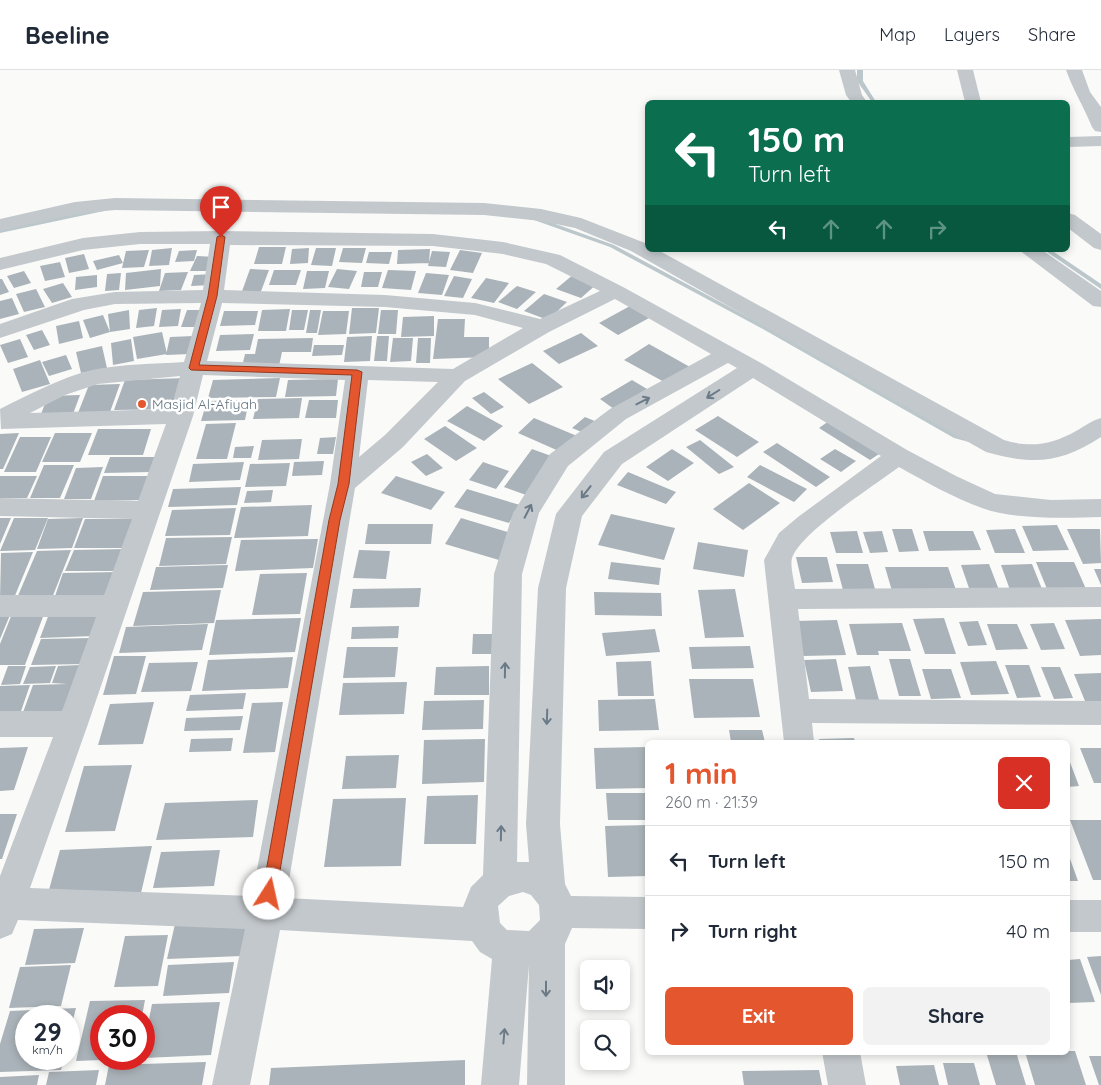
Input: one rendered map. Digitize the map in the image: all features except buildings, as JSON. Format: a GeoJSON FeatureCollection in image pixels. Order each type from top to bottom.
{"type":"FeatureCollection","features":[{"type":"Feature","properties":{"kind":"street"},"geometry":{"type":"LineString","coordinates":[[847,70],[854,95],[858,100]]}},
{"type":"Feature","properties":{"kind":"street"},"geometry":{"type":"LineString","coordinates":[[965,70],[972,100]]}},
{"type":"Feature","properties":{"kind":"street"},"geometry":{"type":"LineString","coordinates":[[1074,70],[1083,94],[1089,99],[1101,127]]}},
{"type":"Feature","properties":{"kind":"street"},"geometry":{"type":"LineString","coordinates":[[1070,142],[1101,141]]}},
{"type":"Feature","properties":{"kind":"street"},"geometry":{"type":"LineString","coordinates":[[0,225],[75,208],[115,204],[484,209],[540,215],[581,224],[645,250]]}},
{"type":"Feature","properties":{"kind":"street"},"geometry":{"type":"LineString","coordinates":[[1070,220],[1092,231],[1101,244]]}},
{"type":"Feature","properties":{"kind":"street"},"geometry":{"type":"LineString","coordinates":[[0,264],[83,244],[140,238],[221,237],[433,240],[503,248],[553,259],[616,290],[754,368],[898,456],[946,482],[991,502],[1051,509],[1101,508]]}},
{"type":"Feature","properties":{"kind":"street"},"geometry":{"type":"LineString","coordinates":[[221,237],[213,296],[181,416],[74,724],[3,910],[266,913],[482,925]]}},
{"type":"Feature","properties":{"kind":"street"},"geometry":{"type":"LineString","coordinates":[[649,252],[995,446],[1028,455],[1044,455],[1064,449],[1101,426]]}},
{"type":"Feature","properties":{"kind":"street"},"geometry":{"type":"LineString","coordinates":[[1032,252],[1101,301]]}},
{"type":"Feature","properties":{"kind":"street"},"geometry":{"type":"LineString","coordinates":[[343,484],[394,441],[457,376],[541,327],[616,290]]}},
{"type":"Feature","properties":{"kind":"street"},"geometry":{"type":"LineString","coordinates":[[0,331],[80,304],[115,298],[213,296],[384,301],[466,308],[522,320],[541,327]]}},
{"type":"Feature","properties":{"kind":"street"},"geometry":{"type":"LineString","coordinates":[[500,881],[508,574],[526,513],[559,460],[618,414],[728,354]]}},
{"type":"Feature","properties":{"kind":"street"},"geometry":{"type":"LineString","coordinates":[[0,420],[57,390],[94,377],[194,368],[457,376]]}},
{"type":"Feature","properties":{"kind":"street"},"geometry":{"type":"LineString","coordinates":[[546,1085],[552,913],[543,824],[552,588],[569,514],[612,458],[754,368]]}},
{"type":"Feature","properties":{"kind":"street"},"geometry":{"type":"LineString","coordinates":[[232,1085],[266,913],[335,520],[343,484],[357,372]]}},
{"type":"Feature","properties":{"kind":"street"},"geometry":{"type":"LineString","coordinates":[[0,420],[181,416]]}},
{"type":"Feature","properties":{"kind":"street"},"geometry":{"type":"LineString","coordinates":[[799,740],[778,560],[788,540],[806,523],[898,456]]}},
{"type":"Feature","properties":{"kind":"street"},"geometry":{"type":"LineString","coordinates":[[0,507],[148,510]]}},
{"type":"Feature","properties":{"kind":"street"},"geometry":{"type":"LineString","coordinates":[[783,599],[1101,597]]}},
{"type":"Feature","properties":{"kind":"street"},"geometry":{"type":"LineString","coordinates":[[0,606],[114,606]]}},
{"type":"Feature","properties":{"kind":"street"},"geometry":{"type":"LineString","coordinates":[[796,711],[1101,713]]}},
{"type":"Feature","properties":{"kind":"street"},"geometry":{"type":"LineString","coordinates":[[0,724],[74,724]]}},
{"type":"Feature","properties":{"kind":"street"},"geometry":{"type":"LineString","coordinates":[[525,876],[537,879],[552,913],[530,949],[511,949],[493,940],[482,925],[480,908],[487,893],[500,881],[525,876]]}},
{"type":"Feature","properties":{"kind":"street"},"geometry":{"type":"LineString","coordinates":[[552,913],[645,913]]}},
{"type":"Feature","properties":{"kind":"street"},"geometry":{"type":"LineString","coordinates":[[1070,916],[1101,916]]}},
{"type":"Feature","properties":{"kind":"street"},"geometry":{"type":"LineString","coordinates":[[500,1085],[511,949]]}},
{"type":"Feature","properties":{"kind":"street"},"geometry":{"type":"LineString","coordinates":[[842,1055],[847,1085]]}},
{"type":"Feature","properties":{"kind":"waterway"},"geometry":{"type":"LineString","coordinates":[[860,70],[860,81],[873,100]]}},
{"type":"Feature","properties":{"kind":"waterway"},"geometry":{"type":"LineString","coordinates":[[0,231],[102,210]]}},
{"type":"Feature","properties":{"kind":"waterway"},"geometry":{"type":"LineString","coordinates":[[536,219],[612,246],[763,327],[957,436],[969,439]]}},
{"type":"Feature","properties":{"kind":"waterway"},"geometry":{"type":"LineString","coordinates":[[1050,252],[1101,287]]}},
{"type":"Feature","properties":{"kind":"place","name":"Masjid Al-Afiyah"},"geometry":{"type":"Point","coordinates":[142,404]}},
{"type":"Feature","properties":{"kind":"route"},"geometry":{"type":"LineString","coordinates":[[221,237],[213,296],[194,368],[357,372],[343,484],[269,894]]}}]}
